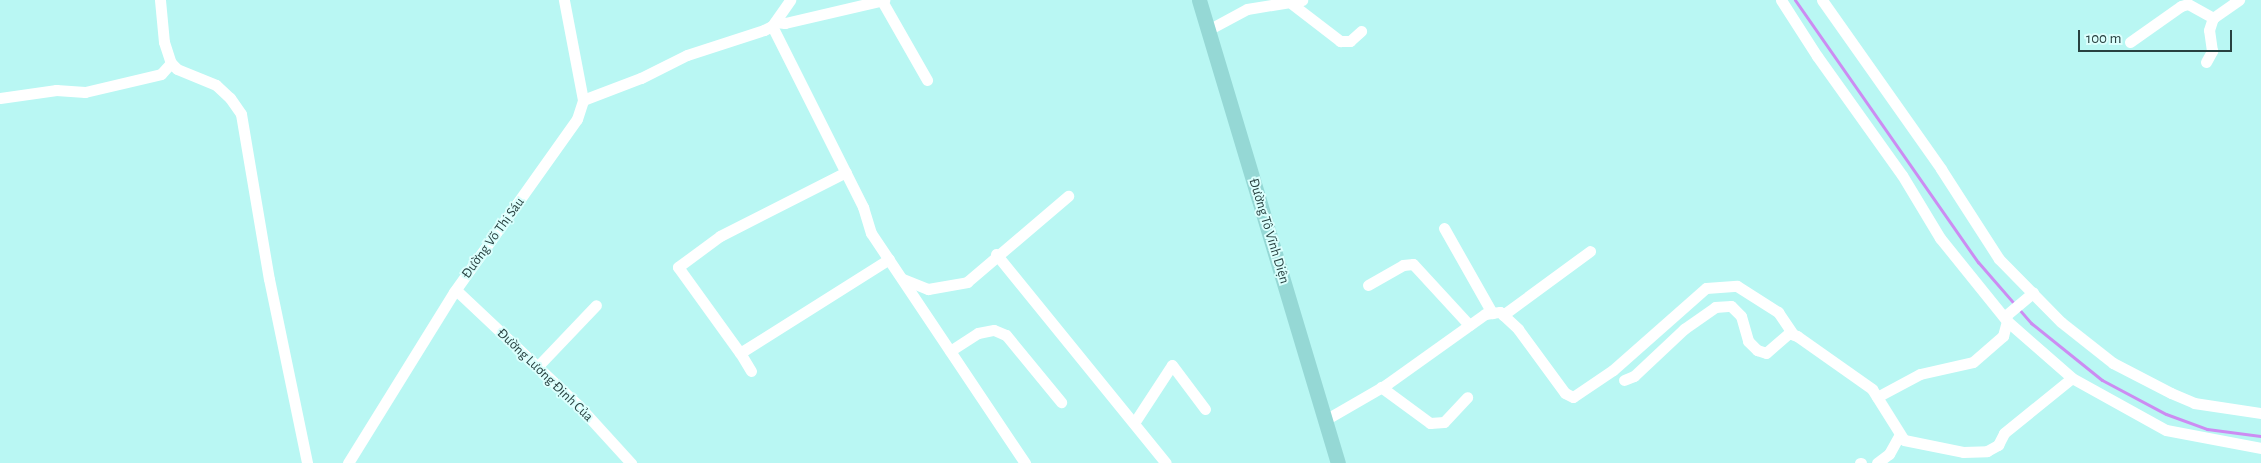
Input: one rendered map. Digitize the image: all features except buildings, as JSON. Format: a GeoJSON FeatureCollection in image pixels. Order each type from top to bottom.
{"type":"FeatureCollection","features":[{"type":"Feature","properties":{"kind":"main road","name":"Đường Tô Vĩnh Diện"},"geometry":{"type":"LineString","coordinates":[[1199,0],[1338,463]]}},
{"type":"Feature","properties":{"kind":"street"},"geometry":{"type":"LineString","coordinates":[[160,0],[164,42],[172,63],[177,69],[216,86],[230,98],[241,114],[269,279],[307,463]]}},
{"type":"Feature","properties":{"kind":"street"},"geometry":{"type":"LineString","coordinates":[[564,0],[583,100],[641,78],[687,55],[774,24],[883,0],[927,80]]}},
{"type":"Feature","properties":{"kind":"street"},"geometry":{"type":"LineString","coordinates":[[774,24],[790,0]]}},
{"type":"Feature","properties":{"kind":"street"},"geometry":{"type":"LineString","coordinates":[[1781,0],[1817,56],[1902,175],[1940,238],[2006,317],[2072,378],[2166,430],[2261,448]]}},
{"type":"Feature","properties":{"kind":"street"},"geometry":{"type":"LineString","coordinates":[[1822,0],[1941,169],[1999,259],[2029,296],[2113,363],[2194,402],[2261,413]]}},
{"type":"Feature","properties":{"kind":"street"},"geometry":{"type":"LineString","coordinates":[[2206,62],[2212,51],[2209,29],[2213,18],[2239,0]]}},
{"type":"Feature","properties":{"kind":"street"},"geometry":{"type":"LineString","coordinates":[[1208,30],[1247,9],[1297,2],[1340,41],[1350,41],[1361,31]]}},
{"type":"Feature","properties":{"kind":"street"},"geometry":{"type":"LineString","coordinates":[[2130,42],[2188,4],[2213,18]]}},
{"type":"Feature","properties":{"kind":"street"},"geometry":{"type":"LineString","coordinates":[[774,24],[846,172],[871,233],[1025,463]]}},
{"type":"Feature","properties":{"kind":"street"},"geometry":{"type":"LineString","coordinates":[[0,98],[56,90],[85,92],[161,74],[172,63]]}},
{"type":"Feature","properties":{"kind":"street","name":"Đường Võ Thị Sáu"},"geometry":{"type":"LineString","coordinates":[[348,463],[456,290],[577,119],[583,100]]}},
{"type":"Feature","properties":{"kind":"street"},"geometry":{"type":"LineString","coordinates":[[751,371],[678,267],[720,236],[846,172]]}},
{"type":"Feature","properties":{"kind":"street"},"geometry":{"type":"LineString","coordinates":[[903,279],[928,289],[967,282],[996,254],[1068,196]]}},
{"type":"Feature","properties":{"kind":"street"},"geometry":{"type":"LineString","coordinates":[[1444,228],[1497,314],[1518,329],[1565,392],[1573,397],[1613,370],[1706,288],[1737,286],[1778,312],[1793,334],[1872,389],[1890,414],[1899,436],[1904,440],[1963,452],[1987,451],[1998,445],[2004,433],[2072,378]]}},
{"type":"Feature","properties":{"kind":"street"},"geometry":{"type":"LineString","coordinates":[[1325,420],[1381,387],[1469,325],[1497,314],[1590,251]]}},
{"type":"Feature","properties":{"kind":"street"},"geometry":{"type":"LineString","coordinates":[[996,254],[1166,463]]}},
{"type":"Feature","properties":{"kind":"street"},"geometry":{"type":"LineString","coordinates":[[740,353],[890,259]]}},
{"type":"Feature","properties":{"kind":"street"},"geometry":{"type":"LineString","coordinates":[[1368,285],[1403,265],[1413,264],[1469,325]]}},
{"type":"Feature","properties":{"kind":"street","name":"Đường Lương Định Của"},"geometry":{"type":"LineString","coordinates":[[456,290],[538,366],[631,463]]}},
{"type":"Feature","properties":{"kind":"street"},"geometry":{"type":"LineString","coordinates":[[1877,397],[1920,374],[1973,362],[2003,336],[2006,317],[2029,296]]}},
{"type":"Feature","properties":{"kind":"street"},"geometry":{"type":"LineString","coordinates":[[538,366],[596,305]]}},
{"type":"Feature","properties":{"kind":"street"},"geometry":{"type":"LineString","coordinates":[[1624,380],[1634,376],[1684,329],[1715,307],[1731,306],[1741,316],[1748,341],[1757,350],[1766,353],[1789,333],[1793,334]]}},
{"type":"Feature","properties":{"kind":"street"},"geometry":{"type":"LineString","coordinates":[[950,351],[978,333],[994,330],[1006,335],[1061,402]]}},
{"type":"Feature","properties":{"kind":"street"},"geometry":{"type":"LineString","coordinates":[[1134,423],[1172,365],[1205,409]]}},
{"type":"Feature","properties":{"kind":"street"},"geometry":{"type":"LineString","coordinates":[[1381,387],[1430,423],[1444,422],[1467,397]]}},
{"type":"Feature","properties":{"kind":"street"},"geometry":{"type":"LineString","coordinates":[[1877,463],[1889,454],[1899,436]]}},
{"type":"Feature","properties":{"kind":"waterway"},"geometry":{"type":"LineString","coordinates":[[1795,0],[1978,262],[2031,323],[2102,380],[2166,414],[2207,429],[2261,436]]}}]}
